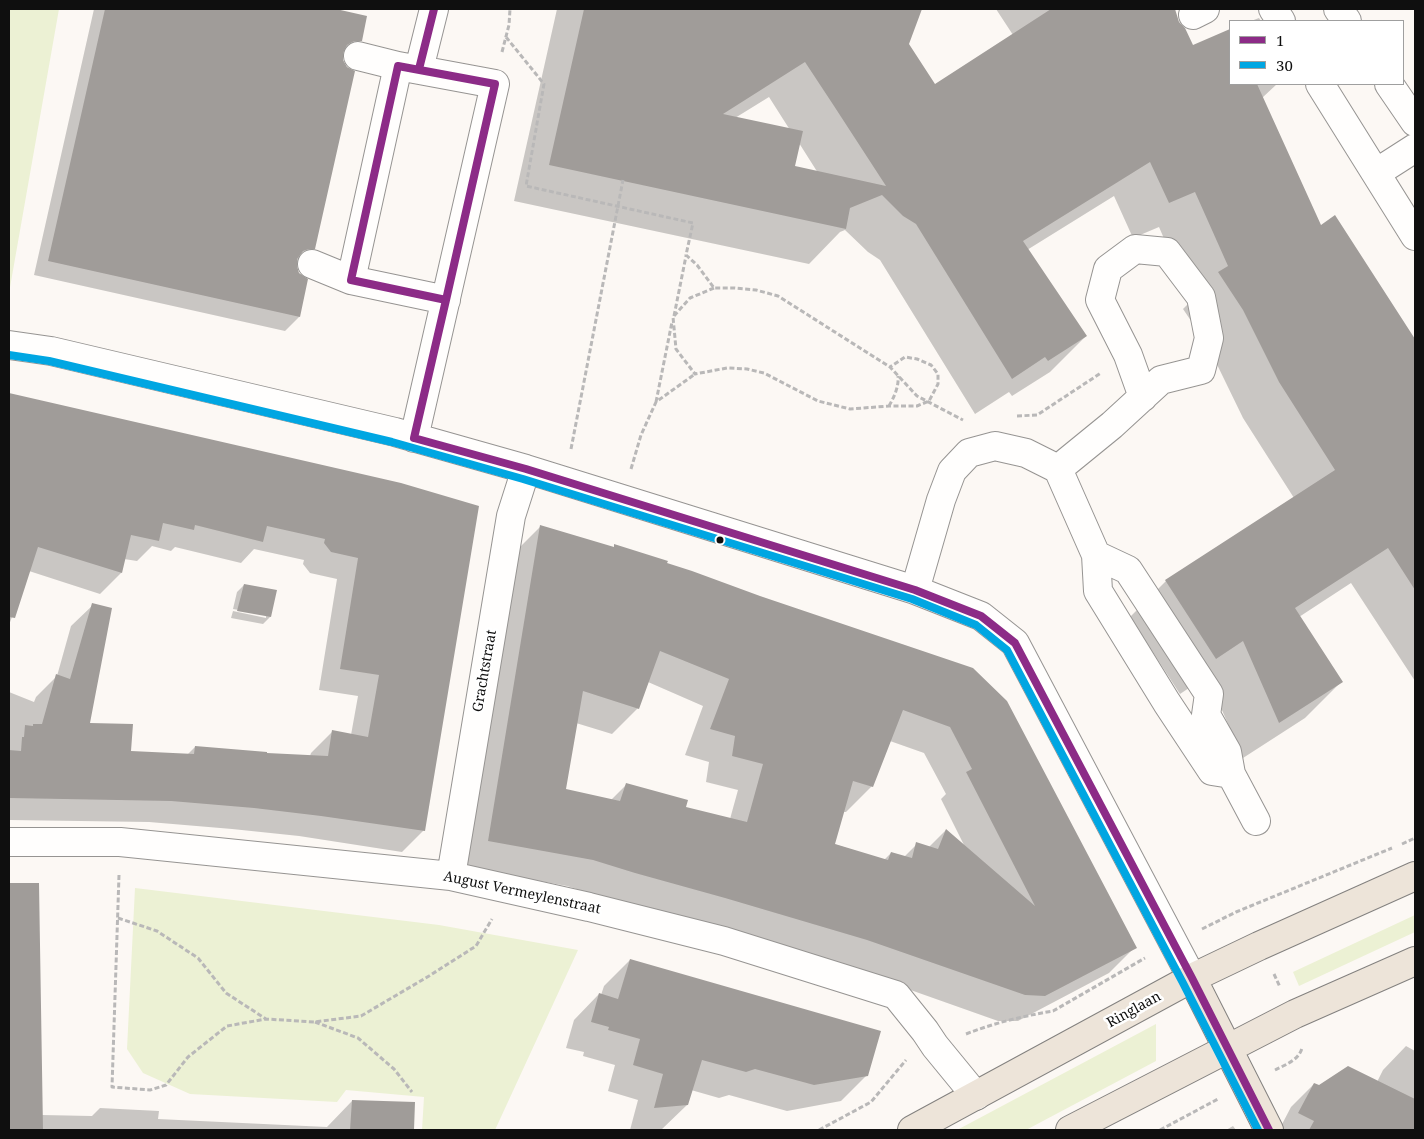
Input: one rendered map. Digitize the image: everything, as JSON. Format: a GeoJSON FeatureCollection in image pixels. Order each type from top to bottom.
{"type":"FeatureCollection","features":[{"type":"Feature","properties":{"kind":"main road","name":"Ringlaan"},"geometry":{"type":"LineString","coordinates":[[912,1130],[1192,978],[1415,876]]}},
{"type":"Feature","properties":{"kind":"main road"},"geometry":{"type":"LineString","coordinates":[[1070,1130],[1295,1014],[1415,961]]}},
{"type":"Feature","properties":{"kind":"main road"},"geometry":{"type":"LineString","coordinates":[[1192,978],[1268,1130]]}},
{"type":"Feature","properties":{"kind":"street"},"geometry":{"type":"LineString","coordinates":[[351,280],[408,67],[434,9]]}},
{"type":"Feature","properties":{"kind":"street"},"geometry":{"type":"LineString","coordinates":[[1273,9],[1280,20]]}},
{"type":"Feature","properties":{"kind":"street"},"geometry":{"type":"LineString","coordinates":[[1338,9],[1345,20]]}},
{"type":"Feature","properties":{"kind":"street"},"geometry":{"type":"LineString","coordinates":[[358,56],[495,84],[414,438]]}},
{"type":"Feature","properties":{"kind":"street"},"geometry":{"type":"LineString","coordinates":[[1321,85],[1415,236]]}},
{"type":"Feature","properties":{"kind":"street"},"geometry":{"type":"LineString","coordinates":[[1390,85],[1415,122]]}},
{"type":"Feature","properties":{"kind":"street"},"geometry":{"type":"LineString","coordinates":[[1376,173],[1415,148]]}},
{"type":"Feature","properties":{"kind":"street"},"geometry":{"type":"LineString","coordinates":[[1058,469],[1112,425],[1143,397],[1161,380],[1201,370],[1209,338],[1201,297],[1167,252],[1135,249],[1108,268],[1100,300],[1128,355],[1143,397]]}},
{"type":"Feature","properties":{"kind":"street"},"geometry":{"type":"LineString","coordinates":[[312,264],[351,280],[446,300]]}},
{"type":"Feature","properties":{"kind":"street"},"geometry":{"type":"LineString","coordinates":[[9,345],[60,353],[386,430],[526,469],[915,590],[981,616],[1015,643],[1192,978]]}},
{"type":"Feature","properties":{"kind":"street"},"geometry":{"type":"LineString","coordinates":[[915,590],[941,500],[952,471],[969,453],[995,446],[1026,454],[1058,469],[1096,555],[1098,591],[1194,721],[1212,771],[1231,774],[1256,820]]}},
{"type":"Feature","properties":{"kind":"street","name":"Grachtstraat"},"geometry":{"type":"LineString","coordinates":[[451,876],[511,516],[526,469]]}},
{"type":"Feature","properties":{"kind":"street"},"geometry":{"type":"LineString","coordinates":[[1096,555],[1128,570],[1209,694],[1194,721]]}},
{"type":"Feature","properties":{"kind":"street","name":"August Vermeylenstraat"},"geometry":{"type":"LineString","coordinates":[[9,842],[120,842],[451,876],[589,906],[724,941],[896,995],[976,1096]]}},
{"type":"Feature","properties":{"kind":"path"},"geometry":{"type":"LineString","coordinates":[[495,84],[506,37],[510,9]]}},
{"type":"Feature","properties":{"kind":"path"},"geometry":{"type":"LineString","coordinates":[[506,37],[544,84],[526,186],[693,223],[656,402],[641,435],[629,474]]}},
{"type":"Feature","properties":{"kind":"path"},"geometry":{"type":"LineString","coordinates":[[563,481],[573,440],[623,180]]}},
{"type":"Feature","properties":{"kind":"path"},"geometry":{"type":"LineString","coordinates":[[686,255],[697,265],[714,288]]}},
{"type":"Feature","properties":{"kind":"path"},"geometry":{"type":"LineString","coordinates":[[695,374],[676,348],[674,317],[690,298],[714,288],[756,290],[778,296],[890,367],[917,396],[973,426],[995,446]]}},
{"type":"Feature","properties":{"kind":"path"},"geometry":{"type":"LineString","coordinates":[[1008,418],[1037,416],[1128,355]]}},
{"type":"Feature","properties":{"kind":"path"},"geometry":{"type":"LineString","coordinates":[[656,402],[695,374],[727,368],[747,369],[764,373],[818,401],[850,409],[917,406],[929,401],[938,384],[938,374],[931,365],[917,358],[905,357],[890,367]]}},
{"type":"Feature","properties":{"kind":"path"},"geometry":{"type":"LineString","coordinates":[[889,406],[895,395],[898,376]]}},
{"type":"Feature","properties":{"kind":"path"},"geometry":{"type":"LineString","coordinates":[[1236,912],[1415,838]]}},
{"type":"Feature","properties":{"kind":"path"},"geometry":{"type":"LineString","coordinates":[[120,842],[112,1087],[150,1090],[166,1085],[188,1057],[227,1026],[266,1019],[314,1022],[361,1016],[476,946],[510,889]]}},
{"type":"Feature","properties":{"kind":"path"},"geometry":{"type":"LineString","coordinates":[[118,918],[157,931],[198,958],[226,993],[266,1019]]}},
{"type":"Feature","properties":{"kind":"path"},"geometry":{"type":"LineString","coordinates":[[819,1130],[871,1102],[904,1061],[935,1046],[988,1026],[1053,1011],[1173,942]]}},
{"type":"Feature","properties":{"kind":"path"},"geometry":{"type":"LineString","coordinates":[[314,1022],[358,1038],[394,1070],[412,1092]]}},
{"type":"Feature","properties":{"kind":"path"},"geometry":{"type":"LineString","coordinates":[[1160,1130],[1245,1084]]}},
{"type":"Feature","properties":{"kind":"green space"},"geometry":{"type":"Polygon","coordinates":[[[9,9],[59,9],[9,293],[9,9]]]}},
{"type":"Feature","properties":{"kind":"green space"},"geometry":{"type":"Polygon","coordinates":[[[135,888],[439,925],[578,950],[495,1130],[422,1130],[424,1097],[346,1090],[337,1102],[190,1094],[143,1073],[127,1049],[135,888]]]}},
{"type":"Feature","properties":{"kind":"green space"},"geometry":{"type":"Polygon","coordinates":[[[1415,915],[1415,932],[1299,986],[1293,972],[1415,915]]]}},
{"type":"Feature","properties":{"kind":"green space"},"geometry":{"type":"Polygon","coordinates":[[[1156,1024],[1156,1061],[1026,1130],[957,1130],[1156,1024]]]}},
{"type":"Feature","properties":{"kind":"building"},"geometry":{"type":"Polygon","coordinates":[[[105,9],[336,9],[367,16],[362,41],[354,41],[347,45],[343,53],[343,60],[347,67],[355,71],[315,249],[303,251],[297,259],[299,273],[308,279],[300,317],[48,261],[105,9]]]}},
{"type":"Feature","properties":{"kind":"building"},"geometry":{"type":"Polygon","coordinates":[[[584,9],[922,9],[909,44],[935,84],[1051,9],[1175,9],[1179,22],[1185,28],[1193,45],[1229,29],[1229,85],[1257,85],[1321,225],[1335,215],[1415,339],[1415,590],[1388,548],[1295,608],[1343,682],[1279,723],[1243,641],[1216,659],[1165,580],[1335,470],[1279,382],[1243,310],[1218,272],[1228,266],[1195,192],[1169,203],[1150,162],[1023,241],[1087,336],[1048,361],[1045,357],[1012,379],[916,224],[903,216],[882,195],[850,208],[846,229],[549,165],[584,9]],[[805,62],[723,114],[803,131],[795,166],[886,186],[805,62]]]}},
{"type":"Feature","properties":{"kind":"building"},"geometry":{"type":"Polygon","coordinates":[[[9,393],[401,483],[479,506],[425,831],[254,808],[171,801],[9,798],[9,750],[21,751],[25,725],[42,724],[56,674],[70,679],[92,603],[112,608],[90,723],[133,724],[131,751],[194,754],[195,746],[267,753],[328,756],[332,730],[368,737],[379,675],[340,669],[358,558],[331,552],[324,543],[325,539],[267,526],[263,542],[195,525],[194,530],[163,523],[159,541],[131,535],[122,573],[38,547],[15,618],[9,617],[9,393]]]}},
{"type":"Feature","properties":{"kind":"building"},"geometry":{"type":"Polygon","coordinates":[[[540,525],[614,547],[614,544],[668,561],[667,563],[760,596],[973,668],[1007,701],[1137,948],[1045,996],[1025,995],[867,940],[593,860],[488,841],[540,525]],[[660,651],[639,709],[583,691],[566,789],[620,801],[626,783],[688,800],[686,807],[747,822],[763,764],[732,756],[735,736],[710,729],[729,679],[660,651]],[[903,710],[873,787],[853,781],[835,844],[888,860],[891,852],[912,858],[916,842],[938,849],[946,829],[1035,906],[966,772],[972,769],[950,727],[903,710]]]}},
{"type":"Feature","properties":{"kind":"building"},"geometry":{"type":"Polygon","coordinates":[[[244,584],[277,590],[271,617],[237,611],[244,584]]]}},
{"type":"Feature","properties":{"kind":"building"},"geometry":{"type":"Polygon","coordinates":[[[9,883],[39,883],[43,1130],[9,1130],[9,883]]]}},
{"type":"Feature","properties":{"kind":"building"},"geometry":{"type":"Polygon","coordinates":[[[630,959],[881,1031],[868,1076],[814,1085],[755,1069],[746,1072],[702,1060],[688,1105],[654,1108],[663,1074],[633,1065],[640,1039],[608,1030],[609,1027],[591,1022],[599,993],[618,999],[630,959]]]}},
{"type":"Feature","properties":{"kind":"building"},"geometry":{"type":"Polygon","coordinates":[[[1348,1066],[1415,1099],[1415,1130],[1309,1130],[1314,1121],[1298,1113],[1314,1083],[1319,1085],[1348,1066]]]}},
{"type":"Feature","properties":{"kind":"building"},"geometry":{"type":"Polygon","coordinates":[[[352,1100],[415,1102],[414,1130],[350,1130],[352,1100]]]}},
{"type":"Feature","properties":{"kind":"transit line","name":"1"},"geometry":{"type":"LineString","coordinates":[[419,69],[434,9]]}},
{"type":"Feature","properties":{"kind":"transit line","name":"1"},"geometry":{"type":"LineString","coordinates":[[398,66],[495,84],[446,300],[351,280],[398,66]]}},
{"type":"Feature","properties":{"kind":"transit line","name":"1"},"geometry":{"type":"LineString","coordinates":[[414,438],[446,300]]}},
{"type":"Feature","properties":{"kind":"transit line","name":"30"},"geometry":{"type":"LineString","coordinates":[[9,355],[49,361],[392,442],[523,479],[912,599],[976,625],[1007,650],[1183,983],[1258,1130]]}},
{"type":"Feature","properties":{"kind":"transit line","name":"1"},"geometry":{"type":"LineString","coordinates":[[414,438],[526,469],[915,590],[981,616],[1015,643],[1192,978],[1269,1130]]}}]}
